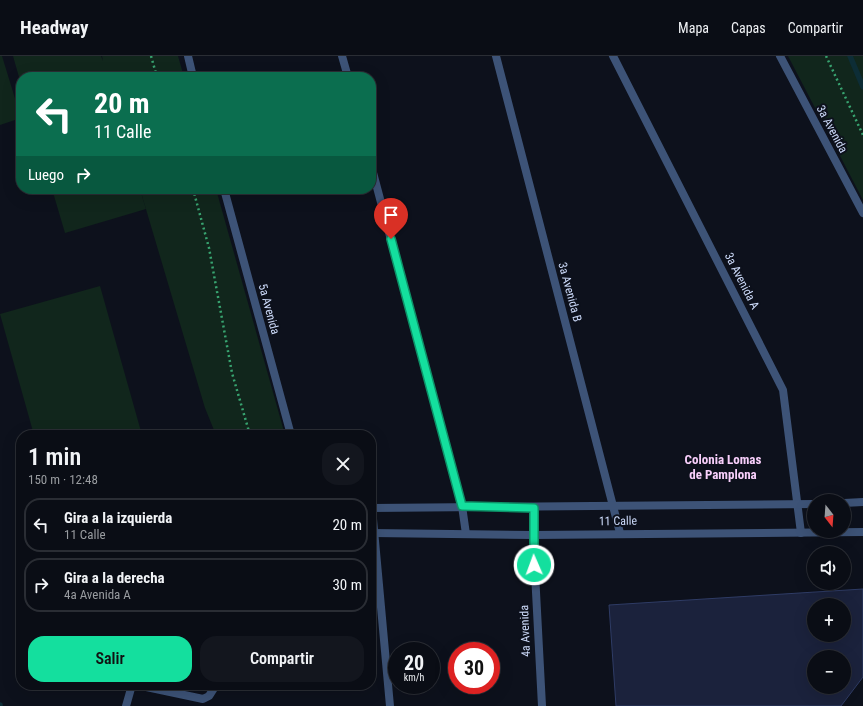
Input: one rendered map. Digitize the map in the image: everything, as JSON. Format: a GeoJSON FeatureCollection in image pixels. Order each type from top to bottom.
{"type":"FeatureCollection","features":[{"type":"Feature","properties":{"kind":"street"},"geometry":{"type":"LineString","coordinates":[[188,56],[192,72]]}},
{"type":"Feature","properties":{"kind":"street"},"geometry":{"type":"LineString","coordinates":[[342,56],[347,72]]}},
{"type":"Feature","properties":{"kind":"street","name":"3a Avenida B"},"geometry":{"type":"LineString","coordinates":[[496,56],[620,533]]}},
{"type":"Feature","properties":{"kind":"street","name":"3a Avenida A"},"geometry":{"type":"LineString","coordinates":[[613,56],[783,390],[799,504],[801,533]]}},
{"type":"Feature","properties":{"kind":"street","name":"3a Avenida"},"geometry":{"type":"LineString","coordinates":[[780,56],[863,213]]}},
{"type":"Feature","properties":{"kind":"street"},"geometry":{"type":"LineString","coordinates":[[376,183],[462,506],[466,534]]}},
{"type":"Feature","properties":{"kind":"street","name":"5a Avenida"},"geometry":{"type":"LineString","coordinates":[[225,194],[290,430]]}},
{"type":"Feature","properties":{"kind":"street"},"geometry":{"type":"LineString","coordinates":[[851,503],[863,502]]}},
{"type":"Feature","properties":{"kind":"street","name":"11 Calle"},"geometry":{"type":"LineString","coordinates":[[376,508],[462,506],[534,508],[807,504]]}},
{"type":"Feature","properties":{"kind":"street","name":"4a Avenida"},"geometry":{"type":"LineString","coordinates":[[534,508],[533,534],[542,706]]}},
{"type":"Feature","properties":{"kind":"street","name":"11 Calle"},"geometry":{"type":"LineString","coordinates":[[376,533],[533,534],[863,532]]}},
{"type":"Feature","properties":{"kind":"street"},"geometry":{"type":"LineString","coordinates":[[376,564],[390,706]]}},
{"type":"Feature","properties":{"kind":"street"},"geometry":{"type":"LineString","coordinates":[[126,706],[131,690]]}},
{"type":"Feature","properties":{"kind":"street"},"geometry":{"type":"LineString","coordinates":[[162,690],[203,698],[209,696],[213,690]]}},
{"type":"Feature","properties":{"kind":"path"},"geometry":{"type":"LineString","coordinates":[[151,56],[156,72]]}},
{"type":"Feature","properties":{"kind":"path"},"geometry":{"type":"LineString","coordinates":[[826,56],[863,135]]}},
{"type":"Feature","properties":{"kind":"path"},"geometry":{"type":"LineString","coordinates":[[194,194],[209,248],[232,373],[249,430]]}},
{"type":"Feature","properties":{"kind":"green space"},"geometry":{"type":"Polygon","coordinates":[[[0,56],[2,56],[16,102],[16,120],[0,125],[0,56]]]}},
{"type":"Feature","properties":{"kind":"green space"},"geometry":{"type":"Polygon","coordinates":[[[13,56],[101,56],[103,61],[102,56],[178,56],[183,72],[18,72],[13,56]]]}},
{"type":"Feature","properties":{"kind":"green space"},"geometry":{"type":"Polygon","coordinates":[[[788,56],[863,56],[863,200],[788,56]]]}},
{"type":"Feature","properties":{"kind":"green space"},"geometry":{"type":"Polygon","coordinates":[[[53,194],[142,194],[146,209],[65,233],[53,194]]]}},
{"type":"Feature","properties":{"kind":"green space"},"geometry":{"type":"Polygon","coordinates":[[[141,194],[217,194],[284,430],[214,430],[205,408],[141,194]]]}},
{"type":"Feature","properties":{"kind":"green space"},"geometry":{"type":"Polygon","coordinates":[[[100,286],[141,430],[33,430],[0,314],[100,286]]]}},
{"type":"Feature","properties":{"kind":"building"},"geometry":{"type":"Polygon","coordinates":[[[863,589],[863,677],[851,693],[851,650],[807,650],[807,694],[850,694],[841,706],[616,706],[609,605],[863,589]]]}},
{"type":"Feature","properties":{"kind":"waterway"},"geometry":{"type":"LineString","coordinates":[[850,56],[863,87]]}},
{"type":"Feature","properties":{"kind":"district","name":"Colonia Lomas de Pamplona"},"geometry":{"type":"Point","coordinates":[723,466]}},
{"type":"Feature","properties":{"kind":"route"},"geometry":{"type":"LineString","coordinates":[[391,239],[462,506],[534,508],[534,565]]}}]}
